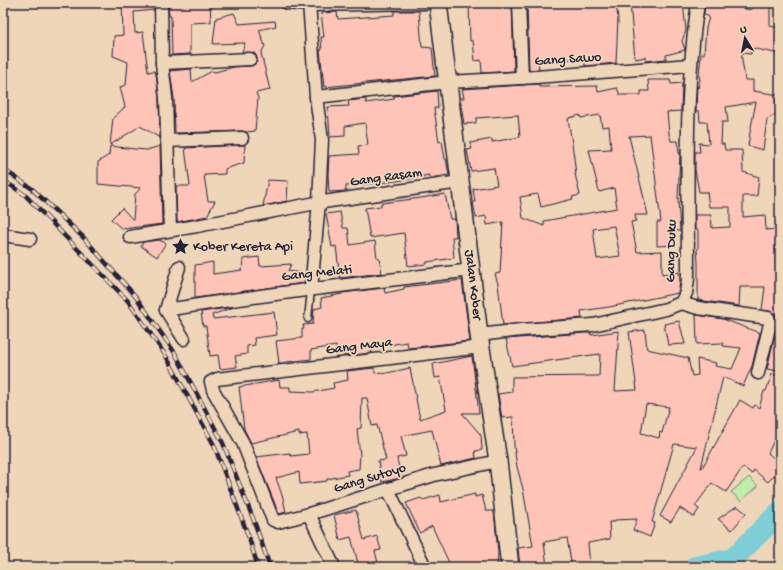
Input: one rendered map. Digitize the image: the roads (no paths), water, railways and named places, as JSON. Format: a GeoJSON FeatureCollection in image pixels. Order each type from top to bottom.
{"type":"FeatureCollection","features":[{"type":"Feature","properties":{"kind":"street"},"geometry":{"type":"LineString","coordinates":[[161,3],[162,63],[166,98],[170,230]]}},
{"type":"Feature","properties":{"kind":"street"},"geometry":{"type":"LineString","coordinates":[[287,3],[426,3]]}},
{"type":"Feature","properties":{"kind":"street","name":"Jalan Kober"},"geometry":{"type":"LineString","coordinates":[[438,3],[480,341],[498,461],[510,567]]}},
{"type":"Feature","properties":{"kind":"street"},"geometry":{"type":"LineString","coordinates":[[519,3],[522,78]]}},
{"type":"Feature","properties":{"kind":"street","name":"Gang Duku"},"geometry":{"type":"LineString","coordinates":[[480,341],[521,330],[593,325],[666,309],[681,303],[686,294],[688,279],[687,157],[690,65],[698,3]]}},
{"type":"Feature","properties":{"kind":"street"},"geometry":{"type":"LineString","coordinates":[[309,4],[316,97],[322,140],[315,203],[311,290]]}},
{"type":"Feature","properties":{"kind":"street"},"geometry":{"type":"LineString","coordinates":[[162,63],[250,59]]}},
{"type":"Feature","properties":{"kind":"street","name":"Gang Sawo"},"geometry":{"type":"LineString","coordinates":[[316,97],[448,82],[690,65]]}},
{"type":"Feature","properties":{"kind":"street"},"geometry":{"type":"LineString","coordinates":[[167,141],[242,138]]}},
{"type":"Feature","properties":{"kind":"street","name":"Gang Rasam"},"geometry":{"type":"LineString","coordinates":[[130,237],[315,203],[460,182]]}},
{"type":"Feature","properties":{"kind":"street"},"geometry":{"type":"LineString","coordinates":[[3,235],[30,239]]}},
{"type":"Feature","properties":{"kind":"street"},"geometry":{"type":"LineString","coordinates":[[180,267],[166,310],[184,339]]}},
{"type":"Feature","properties":{"kind":"street","name":"Gang Melati"},"geometry":{"type":"LineString","coordinates":[[166,310],[275,294],[471,270]]}},
{"type":"Feature","properties":{"kind":"street"},"geometry":{"type":"LineString","coordinates":[[681,303],[698,308],[768,318],[770,320],[770,324],[758,373]]}},
{"type":"Feature","properties":{"kind":"street","name":"Gang Maya"},"geometry":{"type":"LineString","coordinates":[[309,514],[278,522],[273,520],[243,443],[213,390],[212,382],[217,379],[480,341]]}},
{"type":"Feature","properties":{"kind":"street","name":"Gang Sutoyo"},"geometry":{"type":"LineString","coordinates":[[309,514],[434,475],[498,461]]}},
{"type":"Feature","properties":{"kind":"street"},"geometry":{"type":"LineString","coordinates":[[388,489],[425,567]]}},
{"type":"Feature","properties":{"kind":"street"},"geometry":{"type":"LineString","coordinates":[[309,514],[334,567]]}},
{"type":"Feature","properties":{"kind":"lane"},"geometry":{"type":"LineString","coordinates":[[308,319],[311,290]]}},
{"type":"Feature","properties":{"kind":"waterway"},"geometry":{"type":"LineString","coordinates":[[695,567],[733,559],[780,512]]}},
{"type":"Feature","properties":{"kind":"railway"},"geometry":{"type":"LineString","coordinates":[[3,169],[31,188],[83,237],[136,297],[175,353],[223,443],[254,521],[270,567]]}},
{"type":"Feature","properties":{"kind":"railway"},"geometry":{"type":"LineString","coordinates":[[3,180],[25,195],[128,301],[166,356],[214,445],[249,538],[258,567]]}},
{"type":"Feature","properties":{"kind":"place","name":"Kober Kereta Api"},"geometry":{"type":"Point","coordinates":[180,247]}}]}
